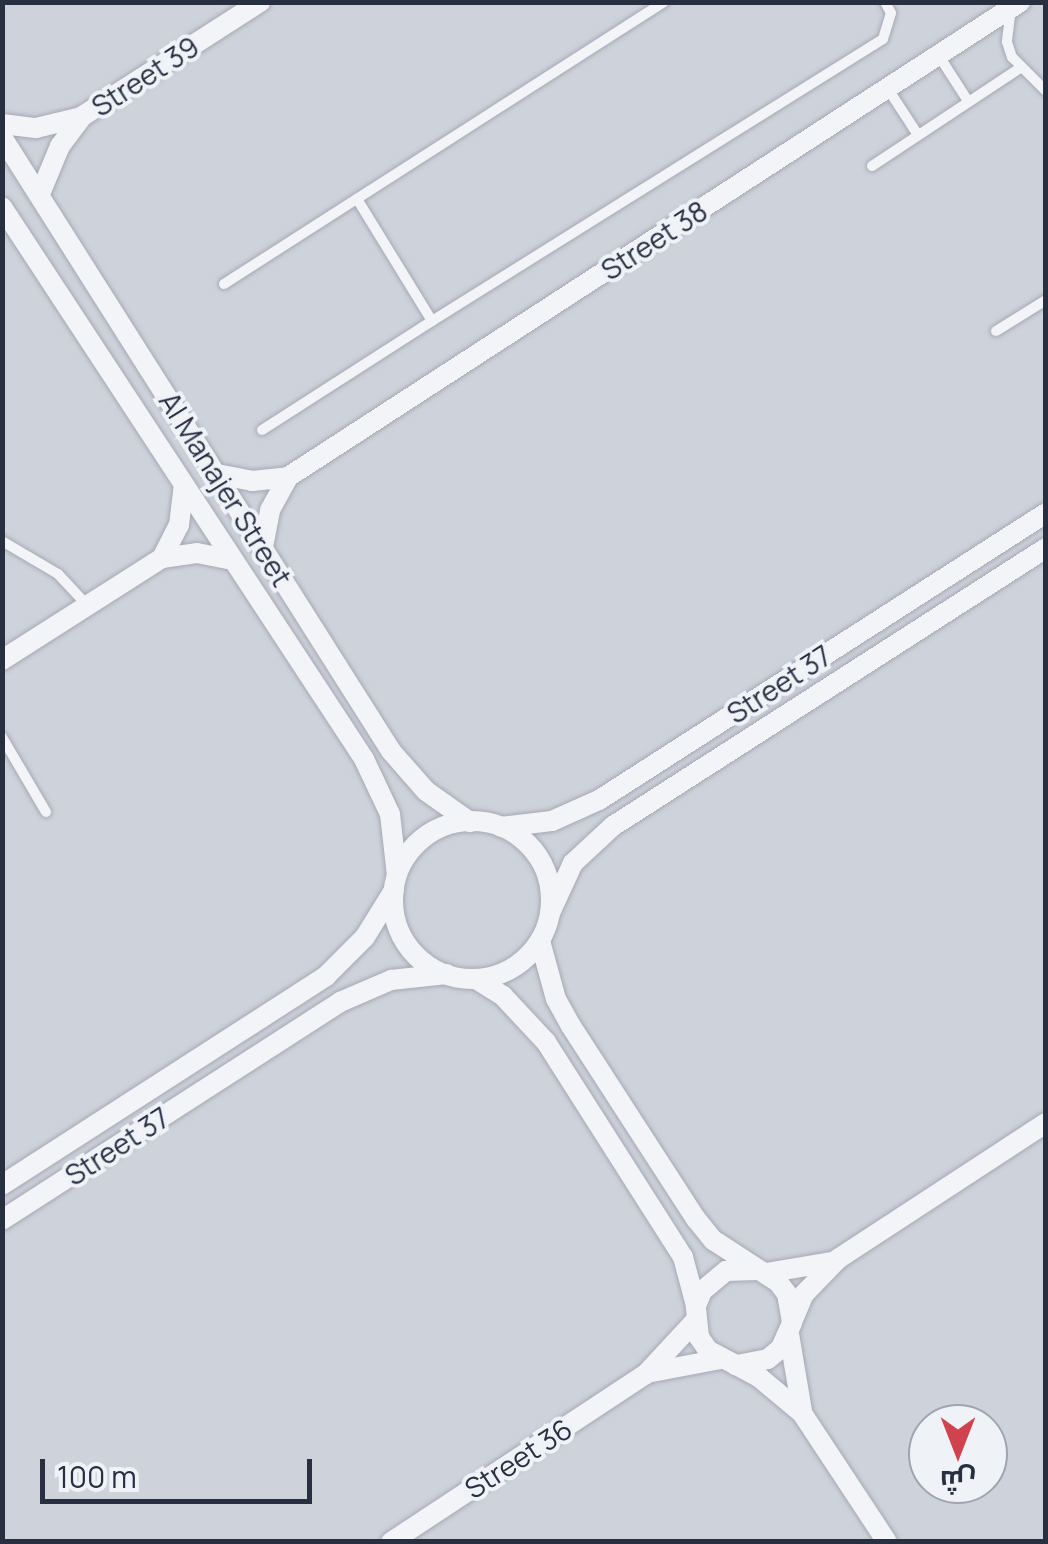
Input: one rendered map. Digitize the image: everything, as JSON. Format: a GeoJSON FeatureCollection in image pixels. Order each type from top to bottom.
{"type":"FeatureCollection","features":[{"type":"Feature","properties":{"kind":"street","name":"Street 39"},"geometry":{"type":"LineString","coordinates":[[2,124],[36,128],[81,117],[260,2]]}},
{"type":"Feature","properties":{"kind":"street","name":"Street 38"},"geometry":{"type":"LineString","coordinates":[[288,477],[1013,4]]}},
{"type":"Feature","properties":{"kind":"street","name":"Street 39"},"geometry":{"type":"LineString","coordinates":[[40,194],[60,146],[81,117]]}},
{"type":"Feature","properties":{"kind":"street","name":"Al Manajer Street"},"geometry":{"type":"LineString","coordinates":[[2,137],[392,750],[426,791],[470,822]]}},
{"type":"Feature","properties":{"kind":"street","name":"Al Manajer Street"},"geometry":{"type":"LineString","coordinates":[[5,214],[379,786],[390,814],[396,883]]}},
{"type":"Feature","properties":{"kind":"street"},"geometry":{"type":"LineString","coordinates":[[216,474],[252,480],[288,477]]}},
{"type":"Feature","properties":{"kind":"street"},"geometry":{"type":"LineString","coordinates":[[263,547],[270,510],[288,477]]}},
{"type":"Feature","properties":{"kind":"street"},"geometry":{"type":"LineString","coordinates":[[162,558],[179,524],[184,487]]}},
{"type":"Feature","properties":{"kind":"street","name":"Street 37"},"geometry":{"type":"LineString","coordinates":[[500,827],[552,821],[599,800],[1046,514]]}},
{"type":"Feature","properties":{"kind":"street","name":"Street 37"},"geometry":{"type":"LineString","coordinates":[[550,913],[574,863],[613,826],[1046,548]]}},
{"type":"Feature","properties":{"kind":"street"},"geometry":{"type":"LineString","coordinates":[[2,660],[162,558],[197,553],[232,560]]}},
{"type":"Feature","properties":{"kind":"street"},"geometry":{"type":"LineString","coordinates":[[470,822],[500,827],[537,854],[550,882],[550,913],[540,941],[519,964],[476,978],[446,974],[420,959],[402,935],[396,883],[425,837],[470,822]]}},
{"type":"Feature","properties":{"kind":"street","name":"Street 37"},"geometry":{"type":"LineString","coordinates":[[2,1185],[326,976],[365,937],[396,883]]}},
{"type":"Feature","properties":{"kind":"street"},"geometry":{"type":"LineString","coordinates":[[540,941],[546,971],[564,1012],[696,1219],[713,1240],[762,1272],[787,1294],[802,1414]]}},
{"type":"Feature","properties":{"kind":"street","name":"Street 37"},"geometry":{"type":"LineString","coordinates":[[2,1220],[340,1002],[391,980],[446,974]]}},
{"type":"Feature","properties":{"kind":"street"},"geometry":{"type":"LineString","coordinates":[[476,978],[502,996],[546,1042],[683,1257],[708,1350],[782,1394],[802,1414],[886,1542]]}},
{"type":"Feature","properties":{"kind":"street"},"geometry":{"type":"LineString","coordinates":[[728,1362],[768,1358],[790,1329],[804,1294],[838,1260],[1046,1123]]}},
{"type":"Feature","properties":{"kind":"street"},"geometry":{"type":"LineString","coordinates":[[695,1313],[702,1291],[726,1271],[762,1272],[838,1260]]}},
{"type":"Feature","properties":{"kind":"street","name":"Street 36"},"geometry":{"type":"LineString","coordinates":[[391,1542],[646,1374],[695,1313]]}},
{"type":"Feature","properties":{"kind":"street","name":"Street 36"},"geometry":{"type":"LineString","coordinates":[[646,1374],[728,1362]]}},
{"type":"Feature","properties":{"kind":"lane"},"geometry":{"type":"LineString","coordinates":[[224,284],[664,2]]}},
{"type":"Feature","properties":{"kind":"lane"},"geometry":{"type":"LineString","coordinates":[[262,430],[884,39],[890,13],[885,2]]}},
{"type":"Feature","properties":{"kind":"lane"},"geometry":{"type":"LineString","coordinates":[[1013,4],[1008,42],[1020,68],[1046,92]]}},
{"type":"Feature","properties":{"kind":"lane"},"geometry":{"type":"LineString","coordinates":[[938,56],[968,101]]}},
{"type":"Feature","properties":{"kind":"lane"},"geometry":{"type":"LineString","coordinates":[[872,166],[1020,68]]}},
{"type":"Feature","properties":{"kind":"lane"},"geometry":{"type":"LineString","coordinates":[[888,89],[918,135]]}},
{"type":"Feature","properties":{"kind":"lane"},"geometry":{"type":"LineString","coordinates":[[357,199],[432,322]]}},
{"type":"Feature","properties":{"kind":"lane"},"geometry":{"type":"LineString","coordinates":[[996,331],[1046,300]]}},
{"type":"Feature","properties":{"kind":"lane"},"geometry":{"type":"LineString","coordinates":[[2,540],[58,574],[87,606]]}},
{"type":"Feature","properties":{"kind":"lane"},"geometry":{"type":"LineString","coordinates":[[2,737],[46,812]]}},
{"type":"Feature","properties":{"kind":"shaded area"},"geometry":{"type":"Polygon","coordinates":[[[3,3],[1045,3],[1045,1541],[3,1542],[3,3]]]}}]}
